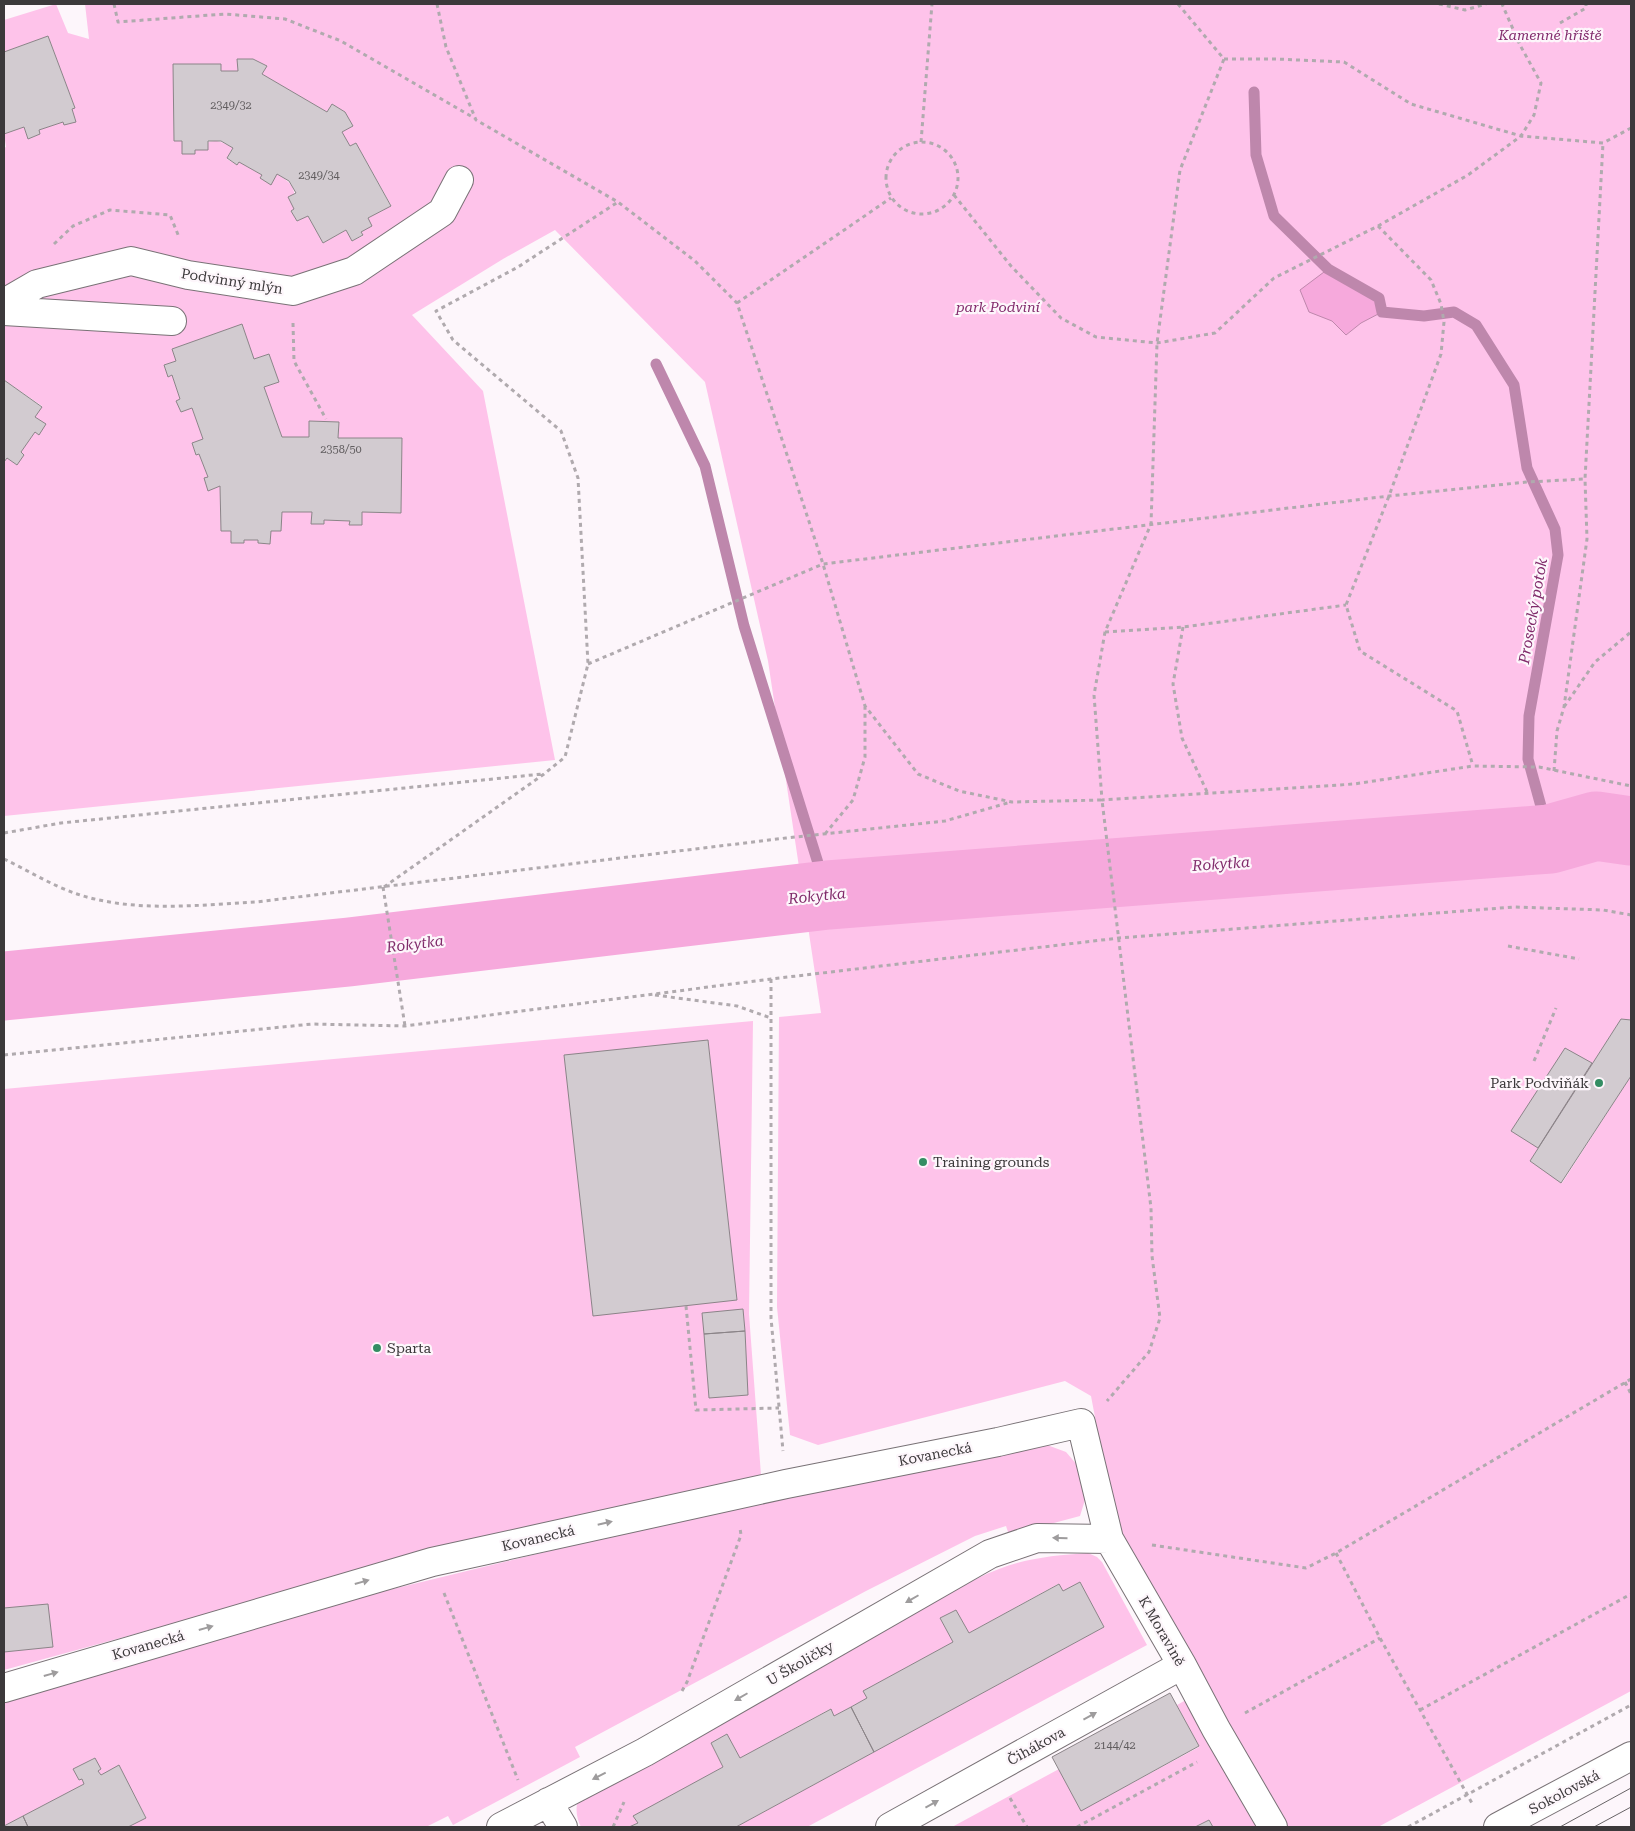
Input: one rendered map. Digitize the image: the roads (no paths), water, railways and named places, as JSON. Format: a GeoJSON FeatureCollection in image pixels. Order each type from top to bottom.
{"type":"FeatureCollection","features":[{"type":"Feature","properties":{"kind":"street","name":"Podvinný mlýn"},"geometry":{"type":"LineString","coordinates":[[4,303],[37,284],[132,262],[188,276],[293,291],[354,271],[442,212],[459,180]]}},
{"type":"Feature","properties":{"kind":"street"},"geometry":{"type":"LineString","coordinates":[[4,311],[172,321]]}},
{"type":"Feature","properties":{"kind":"street","name":"Kovanecká"},"geometry":{"type":"LineString","coordinates":[[4,1688],[432,1562],[786,1484],[989,1444],[1082,1423]]}},
{"type":"Feature","properties":{"kind":"street","name":"K Moravině"},"geometry":{"type":"LineString","coordinates":[[1082,1423],[1109,1539],[1273,1827]]}},
{"type":"Feature","properties":{"kind":"street","name":"U Školičky"},"geometry":{"type":"LineString","coordinates":[[501,1827],[645,1752],[990,1554],[1037,1538],[1109,1539]]}},
{"type":"Feature","properties":{"kind":"street","name":"Čihákova"},"geometry":{"type":"LineString","coordinates":[[890,1827],[1182,1665]]}},
{"type":"Feature","properties":{"kind":"street","name":"Sokolovská"},"geometry":{"type":"LineString","coordinates":[[1498,1827],[1631,1756]]}},
{"type":"Feature","properties":{"kind":"street"},"geometry":{"type":"LineString","coordinates":[[540,1806],[563,1827]]}},
{"type":"Feature","properties":{"kind":"waterway","name":"Prosecký potok"},"geometry":{"type":"LineString","coordinates":[[1254,92],[1256,155],[1274,216],[1328,269],[1379,298],[1382,312],[1424,316],[1454,312],[1476,325],[1514,385],[1527,468],[1555,529],[1558,555],[1529,716],[1528,759],[1550,839]]}},
{"type":"Feature","properties":{"kind":"waterway"},"geometry":{"type":"LineString","coordinates":[[656,364],[705,466],[744,626],[828,895]]}},
{"type":"Feature","properties":{"kind":"waterway","name":"Rokytka"},"geometry":{"type":"LineString","coordinates":[[4,986],[349,952],[828,895],[1550,839],[1596,826],[1631,831]]}},
{"type":"Feature","properties":{"kind":"tram line"},"geometry":{"type":"LineString","coordinates":[[1560,1827],[1631,1788]]}},
{"type":"Feature","properties":{"kind":"tram line"},"geometry":{"type":"LineString","coordinates":[[1594,1827],[1631,1807]]}},
{"type":"Feature","properties":{"kind":"place","name":"Park Podviňák"},"geometry":{"type":"Point","coordinates":[1599,1083]}},
{"type":"Feature","properties":{"kind":"place","name":"Training grounds"},"geometry":{"type":"Point","coordinates":[923,1162]}},
{"type":"Feature","properties":{"kind":"place","name":"Sparta"},"geometry":{"type":"Point","coordinates":[377,1348]}},
{"type":"Feature","properties":{"kind":"park label","name":"Kamenné hřiště"},"geometry":{"type":"Point","coordinates":[1550,35]}},
{"type":"Feature","properties":{"kind":"park label","name":"park Podviní"},"geometry":{"type":"Point","coordinates":[998,307]}}]}
